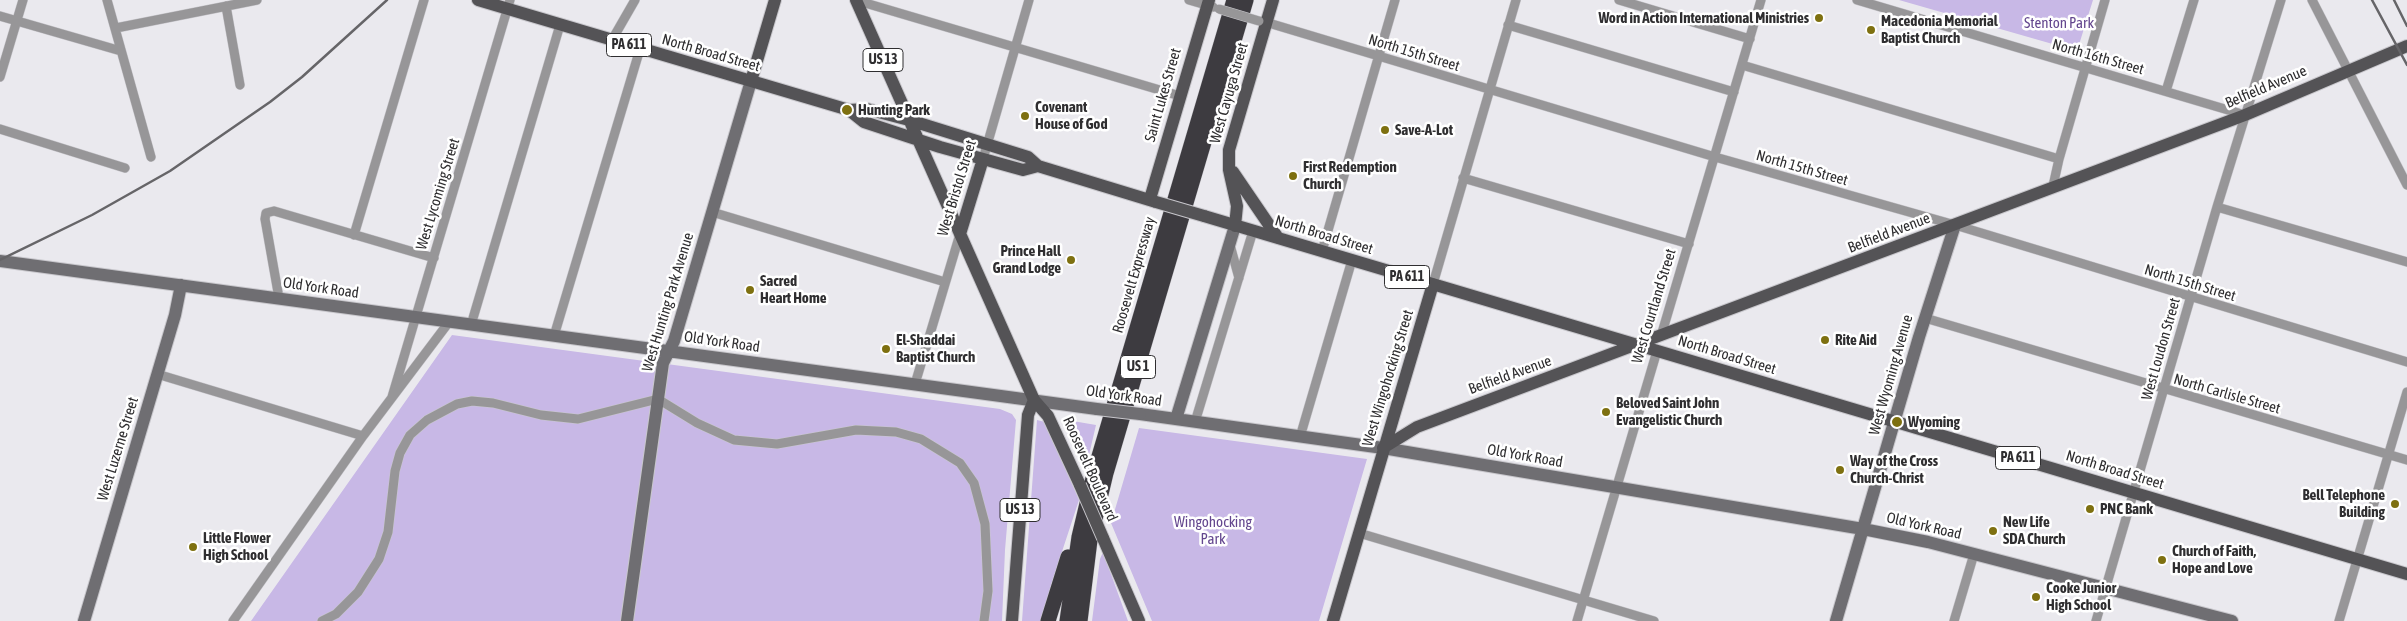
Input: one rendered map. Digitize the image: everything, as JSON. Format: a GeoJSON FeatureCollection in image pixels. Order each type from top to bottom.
{"type":"FeatureCollection","features":[{"type":"Feature","properties":{"kind":"highway","name":"Roosevelt Expressway"},"geometry":{"type":"LineString","coordinates":[[1066,621],[1074,562],[1086,504],[1234,0]]}},
{"type":"Feature","properties":{"kind":"highway","name":"Roosevelt Expressway"},"geometry":{"type":"LineString","coordinates":[[1080,621],[1089,548],[1106,473],[1246,0]]}},
{"type":"Feature","properties":{"kind":"highway","name":"US 1"},"geometry":{"type":"LineString","coordinates":[[1048,621],[1086,504]]}},
{"type":"Feature","properties":{"kind":"main road","name":"North Broad Street"},"geometry":{"type":"LineString","coordinates":[[478,0],[509,5],[560,25],[849,110],[867,109],[909,120],[1028,157],[1038,166],[1235,226],[2407,574]]}},
{"type":"Feature","properties":{"kind":"main road","name":"West Hunting Park Avenue"},"geometry":{"type":"LineString","coordinates":[[751,81],[775,0]]}},
{"type":"Feature","properties":{"kind":"main road","name":"US 13"},"geometry":{"type":"LineString","coordinates":[[856,0],[1034,400],[1028,415],[1012,621]]}},
{"type":"Feature","properties":{"kind":"main road","name":"West Cayuga Street"},"geometry":{"type":"LineString","coordinates":[[1235,226],[1237,206],[1228,159],[1263,21],[1273,0]]}},
{"type":"Feature","properties":{"kind":"main road","name":"Saint Lukes Street"},"geometry":{"type":"LineString","coordinates":[[1153,200],[1180,96],[1212,5]]}},
{"type":"Feature","properties":{"kind":"main road","name":"Belfield Avenue"},"geometry":{"type":"LineString","coordinates":[[1383,448],[1417,427],[2245,115],[2407,46]]}},
{"type":"Feature","properties":{"kind":"main road","name":"North Broad Street"},"geometry":{"type":"LineString","coordinates":[[849,110],[864,122],[918,140],[1023,170],[1038,166]]}},
{"type":"Feature","properties":{"kind":"main road","name":"West Bristol Street"},"geometry":{"type":"LineString","coordinates":[[960,234],[983,159]]}},
{"type":"Feature","properties":{"kind":"main road"},"geometry":{"type":"LineString","coordinates":[[1228,159],[1236,177],[1278,238]]}},
{"type":"Feature","properties":{"kind":"main road","name":"West Wingohocking Street"},"geometry":{"type":"LineString","coordinates":[[1333,621],[1433,284]]}},
{"type":"Feature","properties":{"kind":"main road","name":"Roosevelt Boulevard"},"geometry":{"type":"LineString","coordinates":[[1034,400],[1048,416],[1104,538],[1139,621]]}},
{"type":"Feature","properties":{"kind":"street"},"geometry":{"type":"LineString","coordinates":[[0,77],[23,0]]}},
{"type":"Feature","properties":{"kind":"street"},"geometry":{"type":"LineString","coordinates":[[107,0],[151,157]]}},
{"type":"Feature","properties":{"kind":"street"},"geometry":{"type":"LineString","coordinates":[[116,28],[257,0]]}},
{"type":"Feature","properties":{"kind":"street"},"geometry":{"type":"LineString","coordinates":[[354,235],[424,0]]}},
{"type":"Feature","properties":{"kind":"street"},"geometry":{"type":"LineString","coordinates":[[612,40],[635,0]]}},
{"type":"Feature","properties":{"kind":"street"},"geometry":{"type":"LineString","coordinates":[[856,0],[1180,96]]}},
{"type":"Feature","properties":{"kind":"street","name":"West Bristol Street"},"geometry":{"type":"LineString","coordinates":[[983,159],[1029,0]]}},
{"type":"Feature","properties":{"kind":"street","name":"North 15th Street"},"geometry":{"type":"LineString","coordinates":[[1189,0],[1212,5],[1715,157],[1954,225],[2407,362]]}},
{"type":"Feature","properties":{"kind":"street"},"geometry":{"type":"LineString","coordinates":[[1322,251],[1395,0]]}},
{"type":"Feature","properties":{"kind":"street","name":"West Wingohocking Street"},"geometry":{"type":"LineString","coordinates":[[1433,284],[1516,0]]}},
{"type":"Feature","properties":{"kind":"street"},"geometry":{"type":"LineString","coordinates":[[1620,0],[1750,39]]}},
{"type":"Feature","properties":{"kind":"street","name":"West Courtland Street"},"geometry":{"type":"LineString","coordinates":[[1577,621],[1761,0]]}},
{"type":"Feature","properties":{"kind":"street","name":"North 16th Street"},"geometry":{"type":"LineString","coordinates":[[1857,0],[2245,115]]}},
{"type":"Feature","properties":{"kind":"street"},"geometry":{"type":"LineString","coordinates":[[2053,186],[2084,68],[2105,0]]}},
{"type":"Feature","properties":{"kind":"street"},"geometry":{"type":"LineString","coordinates":[[2166,92],[2194,0]]}},
{"type":"Feature","properties":{"kind":"street","name":"West Loudon Street"},"geometry":{"type":"LineString","coordinates":[[2096,621],[2217,207],[2282,0]]}},
{"type":"Feature","properties":{"kind":"street"},"geometry":{"type":"LineString","coordinates":[[2312,0],[2407,185]]}},
{"type":"Feature","properties":{"kind":"street","name":"West Lycoming Street"},"geometry":{"type":"LineString","coordinates":[[392,396],[509,5]]}},
{"type":"Feature","properties":{"kind":"street"},"geometry":{"type":"LineString","coordinates":[[226,6],[240,85]]}},
{"type":"Feature","properties":{"kind":"street"},"geometry":{"type":"LineString","coordinates":[[0,16],[121,51]]}},
{"type":"Feature","properties":{"kind":"street"},"geometry":{"type":"LineString","coordinates":[[471,324],[560,25]]}},
{"type":"Feature","properties":{"kind":"street"},"geometry":{"type":"LineString","coordinates":[[1508,25],[1734,92]]}},
{"type":"Feature","properties":{"kind":"street"},"geometry":{"type":"LineString","coordinates":[[554,336],[640,49]]}},
{"type":"Feature","properties":{"kind":"street"},"geometry":{"type":"LineString","coordinates":[[1742,65],[2059,159]]}},
{"type":"Feature","properties":{"kind":"street","name":"West Hunting Park Avenue"},"geometry":{"type":"LineString","coordinates":[[627,621],[663,364],[674,341],[751,81]]}},
{"type":"Feature","properties":{"kind":"street"},"geometry":{"type":"LineString","coordinates":[[0,129],[125,168]]}},
{"type":"Feature","properties":{"kind":"street"},"geometry":{"type":"LineString","coordinates":[[1463,178],[1689,244]]}},
{"type":"Feature","properties":{"kind":"street"},"geometry":{"type":"LineString","coordinates":[[2217,207],[2407,262]]}},
{"type":"Feature","properties":{"kind":"street"},"geometry":{"type":"LineString","coordinates":[[279,298],[265,219],[266,213],[274,211],[434,258]]}},
{"type":"Feature","properties":{"kind":"street"},"geometry":{"type":"LineString","coordinates":[[712,212],[945,282]]}},
{"type":"Feature","properties":{"kind":"street","name":"West Wyoming Avenue"},"geometry":{"type":"LineString","coordinates":[[1836,621],[1954,225]]}},
{"type":"Feature","properties":{"kind":"street"},"geometry":{"type":"LineString","coordinates":[[1176,419],[1235,226]]}},
{"type":"Feature","properties":{"kind":"street"},"geometry":{"type":"LineString","coordinates":[[1195,422],[1254,231]]}},
{"type":"Feature","properties":{"kind":"street","name":"West Bristol Street"},"geometry":{"type":"LineString","coordinates":[[915,384],[960,234]]}},
{"type":"Feature","properties":{"kind":"street"},"geometry":{"type":"LineString","coordinates":[[1230,244],[1239,278]]}},
{"type":"Feature","properties":{"kind":"street","name":"Old York Road"},"geometry":{"type":"LineString","coordinates":[[0,260],[1383,448],[1863,529],[1928,542],[2106,587],[2200,617],[2232,621]]}},
{"type":"Feature","properties":{"kind":"street"},"geometry":{"type":"LineString","coordinates":[[1300,437],[1352,260]]}},
{"type":"Feature","properties":{"kind":"street","name":"West Luzerne Street"},"geometry":{"type":"LineString","coordinates":[[84,621],[157,374],[181,285]]}},
{"type":"Feature","properties":{"kind":"street","name":"North Carlisle Street"},"geometry":{"type":"LineString","coordinates":[[1925,318],[2407,460]]}},
{"type":"Feature","properties":{"kind":"street","name":"West Lycoming Street"},"geometry":{"type":"LineString","coordinates":[[233,621],[363,436],[449,322]]}},
{"type":"Feature","properties":{"kind":"street"},"geometry":{"type":"LineString","coordinates":[[157,374],[363,436]]}},
{"type":"Feature","properties":{"kind":"street"},"geometry":{"type":"LineString","coordinates":[[2339,621],[2407,392]]}},
{"type":"Feature","properties":{"kind":"street"},"geometry":{"type":"LineString","coordinates":[[322,621],[336,614],[358,592],[379,559],[388,532],[395,471],[400,453],[410,435],[427,420],[457,404],[472,401],[493,403],[541,416],[578,419],[658,399],[697,424],[734,440],[777,444],[856,430],[896,432],[921,440],[960,463],[974,483],[986,524],[988,591],[984,621]]}},
{"type":"Feature","properties":{"kind":"street"},"geometry":{"type":"LineString","coordinates":[[1359,532],[1654,621]]}},
{"type":"Feature","properties":{"kind":"street"},"geometry":{"type":"LineString","coordinates":[[1954,621],[1974,554]]}},
{"type":"Feature","properties":{"kind":"green space","name":"Stenton Park"},"geometry":{"type":"Polygon","coordinates":[[[1899,0],[2093,0],[2077,51],[1899,0]]]}},
{"type":"Feature","properties":{"kind":"green space"},"geometry":{"type":"Polygon","coordinates":[[[452,335],[1000,409],[1012,414],[1016,420],[1005,550],[1002,621],[251,621],[452,335]]]}},
{"type":"Feature","properties":{"kind":"green space"},"geometry":{"type":"Polygon","coordinates":[[[1061,419],[1096,425],[1085,472],[1061,419]]]}},
{"type":"Feature","properties":{"kind":"green space"},"geometry":{"type":"Polygon","coordinates":[[[1037,420],[1045,422],[1079,500],[1051,585],[1042,621],[1022,621],[1037,420]]]}},
{"type":"Feature","properties":{"kind":"green space","name":"Wingohocking Park"},"geometry":{"type":"Polygon","coordinates":[[[1139,428],[1367,459],[1319,621],[1152,621],[1111,523],[1139,428]]]}},
{"type":"Feature","properties":{"kind":"green space"},"geometry":{"type":"Polygon","coordinates":[[[1103,552],[1128,621],[1092,621],[1100,559],[1103,552]]]}},
{"type":"Feature","properties":{"kind":"railway"},"geometry":{"type":"LineString","coordinates":[[0,260],[92,215],[170,171],[270,102],[302,77],[387,0]]}},
{"type":"Feature","properties":{"kind":"railway"},"geometry":{"type":"LineString","coordinates":[[2372,0],[2407,65]]}},
{"type":"Feature","properties":{"kind":"railway"},"geometry":{"type":"LineString","coordinates":[[2394,0],[2407,26]]}},
{"type":"Feature","properties":{"kind":"place","name":"Word in Action International Ministries"},"geometry":{"type":"Point","coordinates":[1819,18]}},
{"type":"Feature","properties":{"kind":"place","name":"Macedonia Memorial Baptist Church"},"geometry":{"type":"Point","coordinates":[1871,30]}},
{"type":"Feature","properties":{"kind":"place","name":"Hunting Park"},"geometry":{"type":"Point","coordinates":[847,110]}},
{"type":"Feature","properties":{"kind":"place","name":"Covenant House of God"},"geometry":{"type":"Point","coordinates":[1025,116]}},
{"type":"Feature","properties":{"kind":"place","name":"Save-A-Lot"},"geometry":{"type":"Point","coordinates":[1385,130]}},
{"type":"Feature","properties":{"kind":"place","name":"First Redemption Church"},"geometry":{"type":"Point","coordinates":[1293,176]}},
{"type":"Feature","properties":{"kind":"place","name":"Prince Hall Grand Lodge"},"geometry":{"type":"Point","coordinates":[1071,260]}},
{"type":"Feature","properties":{"kind":"place","name":"Sacred Heart Home"},"geometry":{"type":"Point","coordinates":[750,290]}},
{"type":"Feature","properties":{"kind":"place","name":"Rite Aid"},"geometry":{"type":"Point","coordinates":[1825,340]}},
{"type":"Feature","properties":{"kind":"place","name":"El-Shaddai Baptist Church"},"geometry":{"type":"Point","coordinates":[886,349]}},
{"type":"Feature","properties":{"kind":"place","name":"Beloved Saint John Evangelistic Church"},"geometry":{"type":"Point","coordinates":[1606,412]}},
{"type":"Feature","properties":{"kind":"place","name":"Wyoming"},"geometry":{"type":"Point","coordinates":[1897,422]}},
{"type":"Feature","properties":{"kind":"place","name":"Way of the Cross Church-Christ"},"geometry":{"type":"Point","coordinates":[1840,470]}},
{"type":"Feature","properties":{"kind":"place","name":"Bell Telephone Building"},"geometry":{"type":"Point","coordinates":[2395,504]}},
{"type":"Feature","properties":{"kind":"place","name":"PNC Bank"},"geometry":{"type":"Point","coordinates":[2090,509]}},
{"type":"Feature","properties":{"kind":"place","name":"New Life SDA Church"},"geometry":{"type":"Point","coordinates":[1993,531]}},
{"type":"Feature","properties":{"kind":"place","name":"Little Flower High School"},"geometry":{"type":"Point","coordinates":[193,547]}},
{"type":"Feature","properties":{"kind":"place","name":"Church of Faith, Hope and Love"},"geometry":{"type":"Point","coordinates":[2162,560]}},
{"type":"Feature","properties":{"kind":"place","name":"Cooke Junior High School"},"geometry":{"type":"Point","coordinates":[2036,597]}}]}
